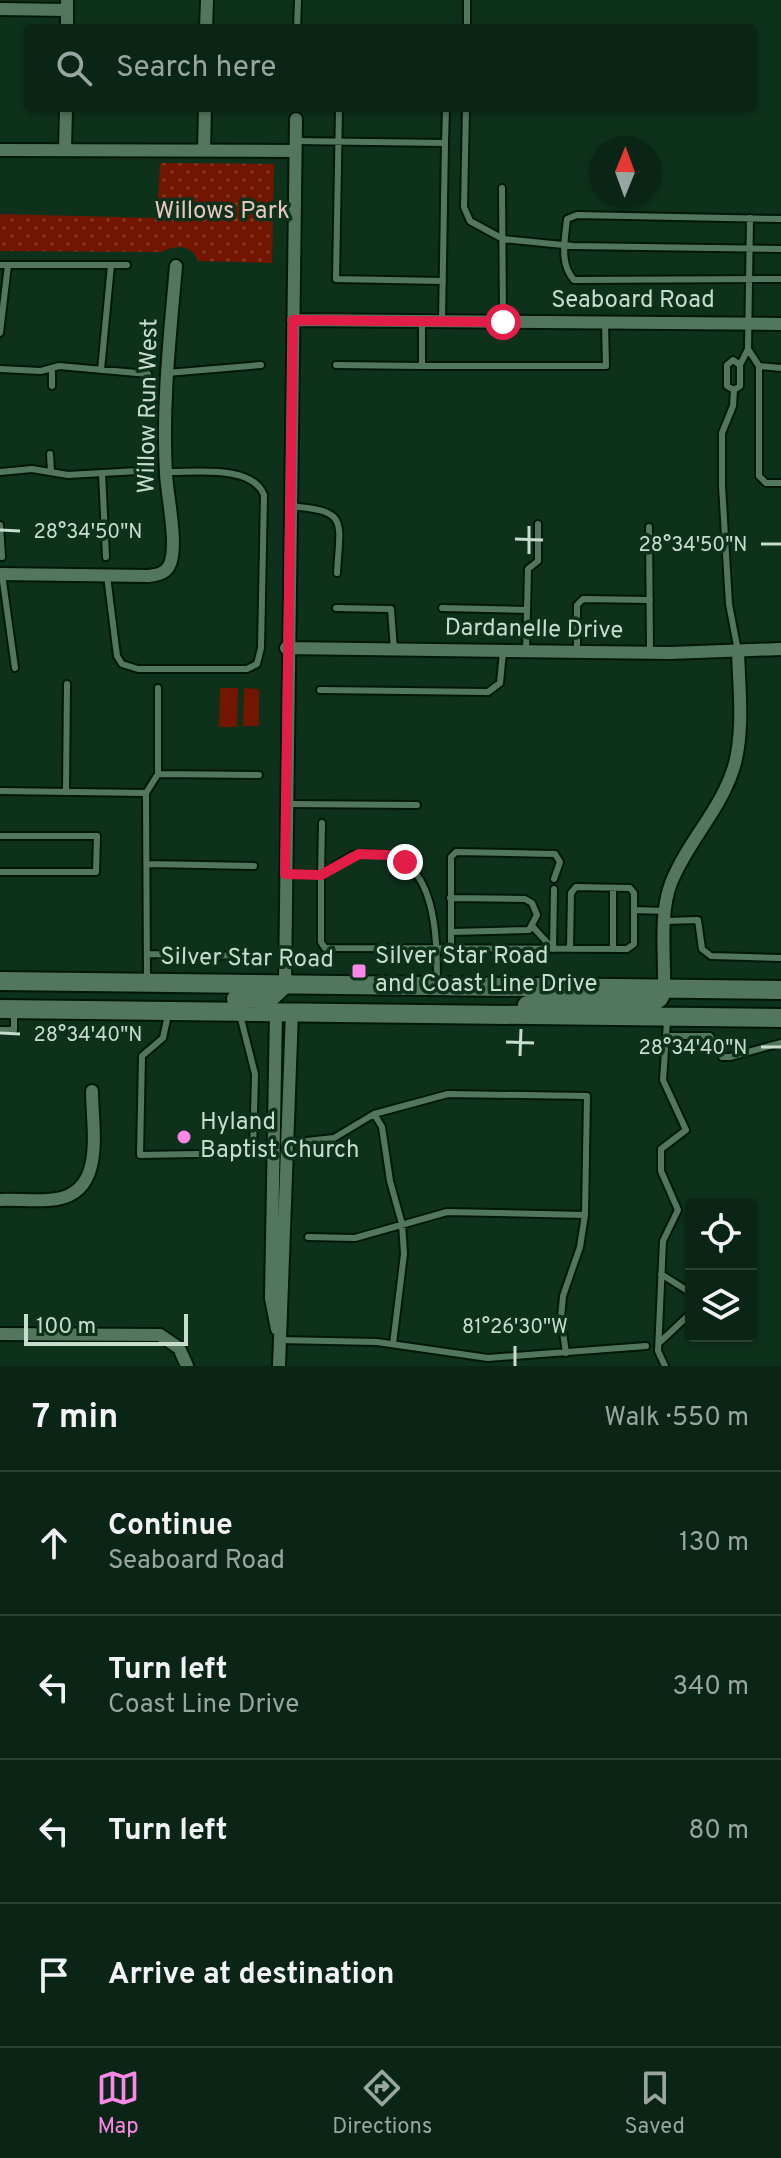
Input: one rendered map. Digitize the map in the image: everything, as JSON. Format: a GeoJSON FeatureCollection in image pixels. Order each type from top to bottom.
{"type":"FeatureCollection","features":[{"type":"Feature","properties":{"kind":"main road","name":"Silver Star Road"},"geometry":{"type":"LineString","coordinates":[[0,981],[781,990]]}},
{"type":"Feature","properties":{"kind":"main road"},"geometry":{"type":"LineString","coordinates":[[72,1009],[97,998],[256,1000],[278,993],[285,984]]}},
{"type":"Feature","properties":{"kind":"main road"},"geometry":{"type":"LineString","coordinates":[[284,1012],[296,997],[384,996],[437,985]]}},
{"type":"Feature","properties":{"kind":"main road"},"geometry":{"type":"LineString","coordinates":[[432,1014],[551,1002],[650,1004],[664,988]]}},
{"type":"Feature","properties":{"kind":"main road"},"geometry":{"type":"LineString","coordinates":[[668,1016],[682,1001],[781,1001]]}},
{"type":"Feature","properties":{"kind":"main road"},"geometry":{"type":"LineString","coordinates":[[9,1013],[72,1009],[781,1018]]}},
{"type":"Feature","properties":{"kind":"street"},"geometry":{"type":"LineString","coordinates":[[206,24],[207,0]]}},
{"type":"Feature","properties":{"kind":"street"},"geometry":{"type":"LineString","coordinates":[[0,9],[67,5]]}},
{"type":"Feature","properties":{"kind":"street"},"geometry":{"type":"LineString","coordinates":[[65,150],[66,112]]}},
{"type":"Feature","properties":{"kind":"street"},"geometry":{"type":"LineString","coordinates":[[204,150],[205,112]]}},
{"type":"Feature","properties":{"kind":"street"},"geometry":{"type":"LineString","coordinates":[[285,984],[286,648],[296,114]]}},
{"type":"Feature","properties":{"kind":"street"},"geometry":{"type":"LineString","coordinates":[[0,150],[204,150],[296,146]]}},
{"type":"Feature","properties":{"kind":"street","name":"Willow Run West"},"geometry":{"type":"LineString","coordinates":[[1,574],[148,576],[161,574],[169,566],[172,550],[166,472],[167,373],[176,266]]}},
{"type":"Feature","properties":{"kind":"street","name":"Seaboard Road"},"geometry":{"type":"LineString","coordinates":[[293,320],[781,324]]}},
{"type":"Feature","properties":{"kind":"street","name":"Dardanelle Drive"},"geometry":{"type":"LineString","coordinates":[[286,648],[650,653],[781,649]]}},
{"type":"Feature","properties":{"kind":"street"},"geometry":{"type":"LineString","coordinates":[[664,988],[665,916],[678,868],[722,798],[735,763],[740,723],[738,651]]}},
{"type":"Feature","properties":{"kind":"street"},"geometry":{"type":"LineString","coordinates":[[279,1366],[284,1302],[288,1143],[284,1012]]}},
{"type":"Feature","properties":{"kind":"street"},"geometry":{"type":"LineString","coordinates":[[279,1340],[271,1298],[284,1012]]}},
{"type":"Feature","properties":{"kind":"street"},"geometry":{"type":"LineString","coordinates":[[0,1200],[57,1199],[76,1193],[87,1181],[92,1164],[92,1091]]}},
{"type":"Feature","properties":{"kind":"street"},"geometry":{"type":"LineString","coordinates":[[0,1334],[160,1335],[179,1348],[187,1366]]}},
{"type":"Feature","properties":{"kind":"lane"},"geometry":{"type":"LineString","coordinates":[[297,24],[298,0]]}},
{"type":"Feature","properties":{"kind":"lane"},"geometry":{"type":"LineString","coordinates":[[467,0],[467,24]]}},
{"type":"Feature","properties":{"kind":"lane"},"geometry":{"type":"LineString","coordinates":[[339,112],[336,279],[443,281]]}},
{"type":"Feature","properties":{"kind":"lane"},"geometry":{"type":"LineString","coordinates":[[442,321],[446,112]]}},
{"type":"Feature","properties":{"kind":"lane"},"geometry":{"type":"LineString","coordinates":[[466,112],[464,207],[470,221],[503,239],[564,245],[781,249]]}},
{"type":"Feature","properties":{"kind":"lane"},"geometry":{"type":"LineString","coordinates":[[296,146],[338,141],[445,143]]}},
{"type":"Feature","properties":{"kind":"lane"},"geometry":{"type":"LineString","coordinates":[[502,188],[503,322]]}},
{"type":"Feature","properties":{"kind":"lane"},"geometry":{"type":"LineString","coordinates":[[781,219],[577,215],[567,219],[564,245],[566,270],[574,280],[781,279]]}},
{"type":"Feature","properties":{"kind":"lane"},"geometry":{"type":"LineString","coordinates":[[734,390],[740,386],[740,365],[748,349],[750,218]]}},
{"type":"Feature","properties":{"kind":"lane"},"geometry":{"type":"LineString","coordinates":[[0,333],[4,265],[127,265]]}},
{"type":"Feature","properties":{"kind":"lane"},"geometry":{"type":"LineString","coordinates":[[101,370],[111,265]]}},
{"type":"Feature","properties":{"kind":"lane"},"geometry":{"type":"LineString","coordinates":[[422,321],[422,366]]}},
{"type":"Feature","properties":{"kind":"lane"},"geometry":{"type":"LineString","coordinates":[[336,365],[606,366],[605,323]]}},
{"type":"Feature","properties":{"kind":"lane"},"geometry":{"type":"LineString","coordinates":[[748,349],[759,366],[759,476],[766,483],[781,483]]}},
{"type":"Feature","properties":{"kind":"lane"},"geometry":{"type":"LineString","coordinates":[[734,390],[727,386],[727,365],[733,360],[740,365]]}},
{"type":"Feature","properties":{"kind":"lane"},"geometry":{"type":"LineString","coordinates":[[167,373],[261,365]]}},
{"type":"Feature","properties":{"kind":"lane"},"geometry":{"type":"LineString","coordinates":[[759,366],[781,368]]}},
{"type":"Feature","properties":{"kind":"lane"},"geometry":{"type":"LineString","coordinates":[[52,368],[52,386]]}},
{"type":"Feature","properties":{"kind":"lane"},"geometry":{"type":"LineString","coordinates":[[0,369],[41,371],[52,368],[148,374]]}},
{"type":"Feature","properties":{"kind":"lane"},"geometry":{"type":"LineString","coordinates":[[734,390],[733,406],[722,433],[722,486],[729,604],[738,651]]}},
{"type":"Feature","properties":{"kind":"lane"},"geometry":{"type":"LineString","coordinates":[[50,454],[51,472]]}},
{"type":"Feature","properties":{"kind":"lane"},"geometry":{"type":"LineString","coordinates":[[0,472],[32,469],[102,473],[138,471]]}},
{"type":"Feature","properties":{"kind":"lane"},"geometry":{"type":"LineString","coordinates":[[107,576],[117,656],[122,664],[138,669],[247,669],[257,664],[261,648],[264,526],[261,486],[243,476],[166,472]]}},
{"type":"Feature","properties":{"kind":"lane"},"geometry":{"type":"LineString","coordinates":[[102,473],[106,557]]}},
{"type":"Feature","properties":{"kind":"lane"},"geometry":{"type":"LineString","coordinates":[[289,506],[317,508],[334,515],[339,524],[337,573]]}},
{"type":"Feature","properties":{"kind":"lane"},"geometry":{"type":"LineString","coordinates":[[526,652],[528,569],[538,561],[538,524]]}},
{"type":"Feature","properties":{"kind":"lane"},"geometry":{"type":"LineString","coordinates":[[0,525],[2,557]]}},
{"type":"Feature","properties":{"kind":"lane"},"geometry":{"type":"LineString","coordinates":[[649,527],[650,653]]}},
{"type":"Feature","properties":{"kind":"lane"},"geometry":{"type":"LineString","coordinates":[[1,574],[15,668]]}},
{"type":"Feature","properties":{"kind":"lane"},"geometry":{"type":"LineString","coordinates":[[577,652],[577,605],[583,599],[650,600]]}},
{"type":"Feature","properties":{"kind":"lane"},"geometry":{"type":"LineString","coordinates":[[336,608],[391,609],[394,650]]}},
{"type":"Feature","properties":{"kind":"lane"},"geometry":{"type":"LineString","coordinates":[[442,608],[527,610]]}},
{"type":"Feature","properties":{"kind":"lane"},"geometry":{"type":"LineString","coordinates":[[320,690],[488,692],[500,683],[503,652]]}},
{"type":"Feature","properties":{"kind":"lane"},"geometry":{"type":"LineString","coordinates":[[66,792],[67,684]]}},
{"type":"Feature","properties":{"kind":"lane"},"geometry":{"type":"LineString","coordinates":[[147,982],[146,793],[158,774],[158,688]]}},
{"type":"Feature","properties":{"kind":"lane"},"geometry":{"type":"LineString","coordinates":[[158,774],[259,775]]}},
{"type":"Feature","properties":{"kind":"lane"},"geometry":{"type":"LineString","coordinates":[[0,791],[146,793]]}},
{"type":"Feature","properties":{"kind":"lane"},"geometry":{"type":"LineString","coordinates":[[286,804],[417,805]]}},
{"type":"Feature","properties":{"kind":"lane"},"geometry":{"type":"LineString","coordinates":[[322,823],[321,942],[325,948],[451,948],[553,949],[570,949],[627,949],[634,944],[634,893],[630,888],[576,887],[571,893],[570,949]]}},
{"type":"Feature","properties":{"kind":"lane"},"geometry":{"type":"LineString","coordinates":[[0,836],[97,836],[96,872],[0,872]]}},
{"type":"Feature","properties":{"kind":"lane"},"geometry":{"type":"LineString","coordinates":[[451,948],[450,866],[451,857],[456,852],[546,852],[559,858],[554,879]]}},
{"type":"Feature","properties":{"kind":"lane"},"geometry":{"type":"LineString","coordinates":[[285,874],[321,875],[359,854],[396,856],[426,887],[437,948],[437,985]]}},
{"type":"Feature","properties":{"kind":"lane"},"geometry":{"type":"LineString","coordinates":[[147,864],[254,866]]}},
{"type":"Feature","properties":{"kind":"lane"},"geometry":{"type":"LineString","coordinates":[[613,888],[613,949]]}},
{"type":"Feature","properties":{"kind":"lane"},"geometry":{"type":"LineString","coordinates":[[553,949],[554,889]]}},
{"type":"Feature","properties":{"kind":"lane"},"geometry":{"type":"LineString","coordinates":[[450,898],[525,899],[536,909],[533,927]]}},
{"type":"Feature","properties":{"kind":"lane"},"geometry":{"type":"LineString","coordinates":[[634,910],[698,920],[702,949],[711,956],[781,958]]}},
{"type":"Feature","properties":{"kind":"lane"},"geometry":{"type":"LineString","coordinates":[[533,927],[553,949]]}},
{"type":"Feature","properties":{"kind":"lane"},"geometry":{"type":"LineString","coordinates":[[451,932],[510,933],[533,927]]}},
{"type":"Feature","properties":{"kind":"lane"},"geometry":{"type":"LineString","coordinates":[[147,954],[254,956]]}},
{"type":"Feature","properties":{"kind":"lane"},"geometry":{"type":"LineString","coordinates":[[168,1011],[163,1038],[142,1056],[140,1155],[253,1153],[255,1074],[239,1011]]}},
{"type":"Feature","properties":{"kind":"lane"},"geometry":{"type":"LineString","coordinates":[[0,1030],[14,1030],[9,1013]]}},
{"type":"Feature","properties":{"kind":"lane"},"geometry":{"type":"LineString","coordinates":[[665,1366],[658,1351],[663,1241],[678,1210],[661,1171],[661,1149],[686,1130],[663,1080],[668,1016]]}},
{"type":"Feature","properties":{"kind":"lane"},"geometry":{"type":"LineString","coordinates":[[666,1036],[710,1036],[722,1057],[781,1043]]}},
{"type":"Feature","properties":{"kind":"lane"},"geometry":{"type":"LineString","coordinates":[[288,1143],[334,1138],[374,1114],[448,1094],[587,1096],[585,1215],[580,1247],[563,1296],[561,1318],[566,1353]]}},
{"type":"Feature","properties":{"kind":"lane"},"geometry":{"type":"LineString","coordinates":[[374,1114],[382,1127],[390,1181],[402,1224],[403,1269],[393,1344]]}},
{"type":"Feature","properties":{"kind":"lane"},"geometry":{"type":"LineString","coordinates":[[308,1237],[355,1238],[447,1212],[585,1215]]}},
{"type":"Feature","properties":{"kind":"lane"},"geometry":{"type":"LineString","coordinates":[[661,1274],[685,1289]]}},
{"type":"Feature","properties":{"kind":"lane"},"geometry":{"type":"LineString","coordinates":[[660,1342],[685,1319]]}},
{"type":"Feature","properties":{"kind":"lane"},"geometry":{"type":"LineString","coordinates":[[279,1340],[393,1344],[488,1358],[646,1346]]}},
{"type":"Feature","properties":{"kind":"green space","name":"Willows Park"},"geometry":{"type":"Polygon","coordinates":[[[160,163],[274,164],[272,263],[198,261],[192,251],[182,248],[161,252],[0,251],[0,214],[157,218],[160,163]]]}},
{"type":"Feature","properties":{"kind":"green space"},"geometry":{"type":"Polygon","coordinates":[[[220,688],[238,688],[237,727],[219,727],[220,688]]]}},
{"type":"Feature","properties":{"kind":"green space"},"geometry":{"type":"Polygon","coordinates":[[[244,688],[259,689],[259,726],[243,726],[244,688]]]}},
{"type":"Feature","properties":{"kind":"place","name":"Silver Star Road and Coast Line Drive"},"geometry":{"type":"Point","coordinates":[359,971]}},
{"type":"Feature","properties":{"kind":"place","name":"Hyland Baptist Church"},"geometry":{"type":"Point","coordinates":[184,1137]}},
{"type":"Feature","properties":{"kind":"route"},"geometry":{"type":"LineString","coordinates":[[405,862],[396,856],[359,854],[321,875],[285,874],[293,320],[503,322]]}}]}
